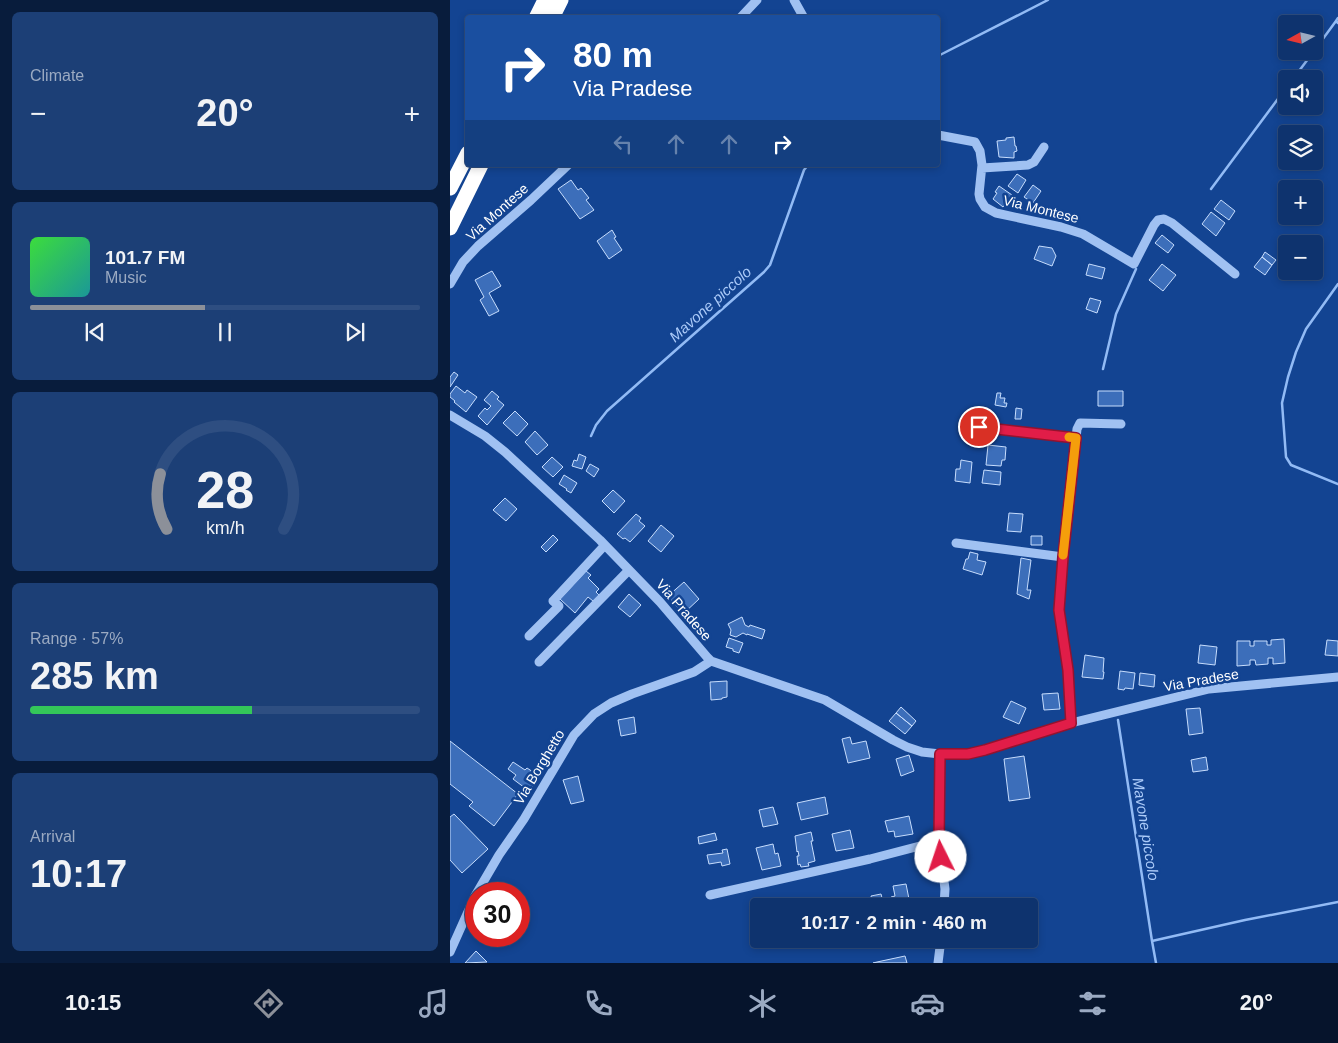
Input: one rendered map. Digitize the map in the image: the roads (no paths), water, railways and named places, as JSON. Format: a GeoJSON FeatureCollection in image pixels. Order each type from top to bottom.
{"type":"FeatureCollection","features":[{"type":"Feature","properties":{"kind":"highway"},"geometry":{"type":"LineString","coordinates":[[537,15],[544,0]]}},
{"type":"Feature","properties":{"kind":"highway"},"geometry":{"type":"LineString","coordinates":[[554,15],[561,0]]}},
{"type":"Feature","properties":{"kind":"highway"},"geometry":{"type":"LineString","coordinates":[[450,188],[465,159]]}},
{"type":"Feature","properties":{"kind":"highway"},"geometry":{"type":"LineString","coordinates":[[450,228],[480,167]]}},
{"type":"Feature","properties":{"kind":"street"},"geometry":{"type":"LineString","coordinates":[[743,15],[757,0]]}},
{"type":"Feature","properties":{"kind":"street"},"geometry":{"type":"LineString","coordinates":[[794,0],[802,15]]}},
{"type":"Feature","properties":{"kind":"street","name":"Via Montese"},"geometry":{"type":"LineString","coordinates":[[940,135],[975,142],[980,151],[982,168],[980,199],[985,207],[996,213],[1061,227],[1083,234],[1134,264],[1154,225],[1158,220],[1164,219],[1172,223],[1236,274]]}},
{"type":"Feature","properties":{"kind":"street"},"geometry":{"type":"LineString","coordinates":[[982,168],[1034,162],[1044,147]]}},
{"type":"Feature","properties":{"kind":"street","name":"Via Montese"},"geometry":{"type":"LineString","coordinates":[[450,284],[463,262],[478,246],[566,167]]}},
{"type":"Feature","properties":{"kind":"street","name":"Via Pradese"},"geometry":{"type":"LineString","coordinates":[[450,415],[485,436],[505,452],[605,545],[660,602],[711,661],[825,700],[893,740],[922,752],[968,754],[1071,723],[1209,689],[1338,677]]}},
{"type":"Feature","properties":{"kind":"street"},"geometry":{"type":"LineString","coordinates":[[1071,723],[1068,670],[1059,610],[1077,429],[1080,423],[1121,424]]}},
{"type":"Feature","properties":{"kind":"street"},"geometry":{"type":"LineString","coordinates":[[979,427],[1076,438]]}},
{"type":"Feature","properties":{"kind":"street"},"geometry":{"type":"LineString","coordinates":[[956,543],[1063,557]]}},
{"type":"Feature","properties":{"kind":"street"},"geometry":{"type":"LineString","coordinates":[[529,636],[558,606],[553,600],[605,545]]}},
{"type":"Feature","properties":{"kind":"street"},"geometry":{"type":"LineString","coordinates":[[539,662],[629,570]]}},
{"type":"Feature","properties":{"kind":"street","name":"Via Borghetto"},"geometry":{"type":"LineString","coordinates":[[450,952],[475,896],[499,854],[524,819],[570,741],[584,723],[611,703],[694,672],[711,661]]}},
{"type":"Feature","properties":{"kind":"street"},"geometry":{"type":"LineString","coordinates":[[940,754],[939,841],[944,898]]}},
{"type":"Feature","properties":{"kind":"street"},"geometry":{"type":"LineString","coordinates":[[710,895],[870,859],[939,841]]}},
{"type":"Feature","properties":{"kind":"street"},"geometry":{"type":"LineString","coordinates":[[938,963],[940,948]]}},
{"type":"Feature","properties":{"kind":"waterway","name":"Mavone piccolo"},"geometry":{"type":"LineString","coordinates":[[940,55],[1048,0]]}},
{"type":"Feature","properties":{"kind":"waterway","name":"Mavone piccolo"},"geometry":{"type":"LineString","coordinates":[[1338,18],[1336,21],[1338,23]]}},
{"type":"Feature","properties":{"kind":"waterway","name":"Mavone piccolo"},"geometry":{"type":"LineString","coordinates":[[1323,39],[1336,21]]}},
{"type":"Feature","properties":{"kind":"waterway","name":"Mavone piccolo"},"geometry":{"type":"LineString","coordinates":[[1300,70],[1307,60]]}},
{"type":"Feature","properties":{"kind":"waterway","name":"Mavone piccolo"},"geometry":{"type":"LineString","coordinates":[[1211,189],[1278,99]]}},
{"type":"Feature","properties":{"kind":"waterway","name":"Mavone piccolo"},"geometry":{"type":"LineString","coordinates":[[591,436],[596,425],[607,411],[770,265],[806,167]]}},
{"type":"Feature","properties":{"kind":"waterway","name":"Mavone piccolo"},"geometry":{"type":"LineString","coordinates":[[1103,369],[1116,314],[1136,269]]}},
{"type":"Feature","properties":{"kind":"waterway","name":"Mavone piccolo"},"geometry":{"type":"LineString","coordinates":[[1338,284],[1306,329],[1296,352],[1282,403],[1286,457],[1291,465],[1338,484]]}},
{"type":"Feature","properties":{"kind":"waterway","name":"Mavone piccolo"},"geometry":{"type":"LineString","coordinates":[[1118,720],[1152,941]]}},
{"type":"Feature","properties":{"kind":"waterway","name":"Mavone piccolo"},"geometry":{"type":"LineString","coordinates":[[1156,963],[1152,941],[1338,902]]}}]}
